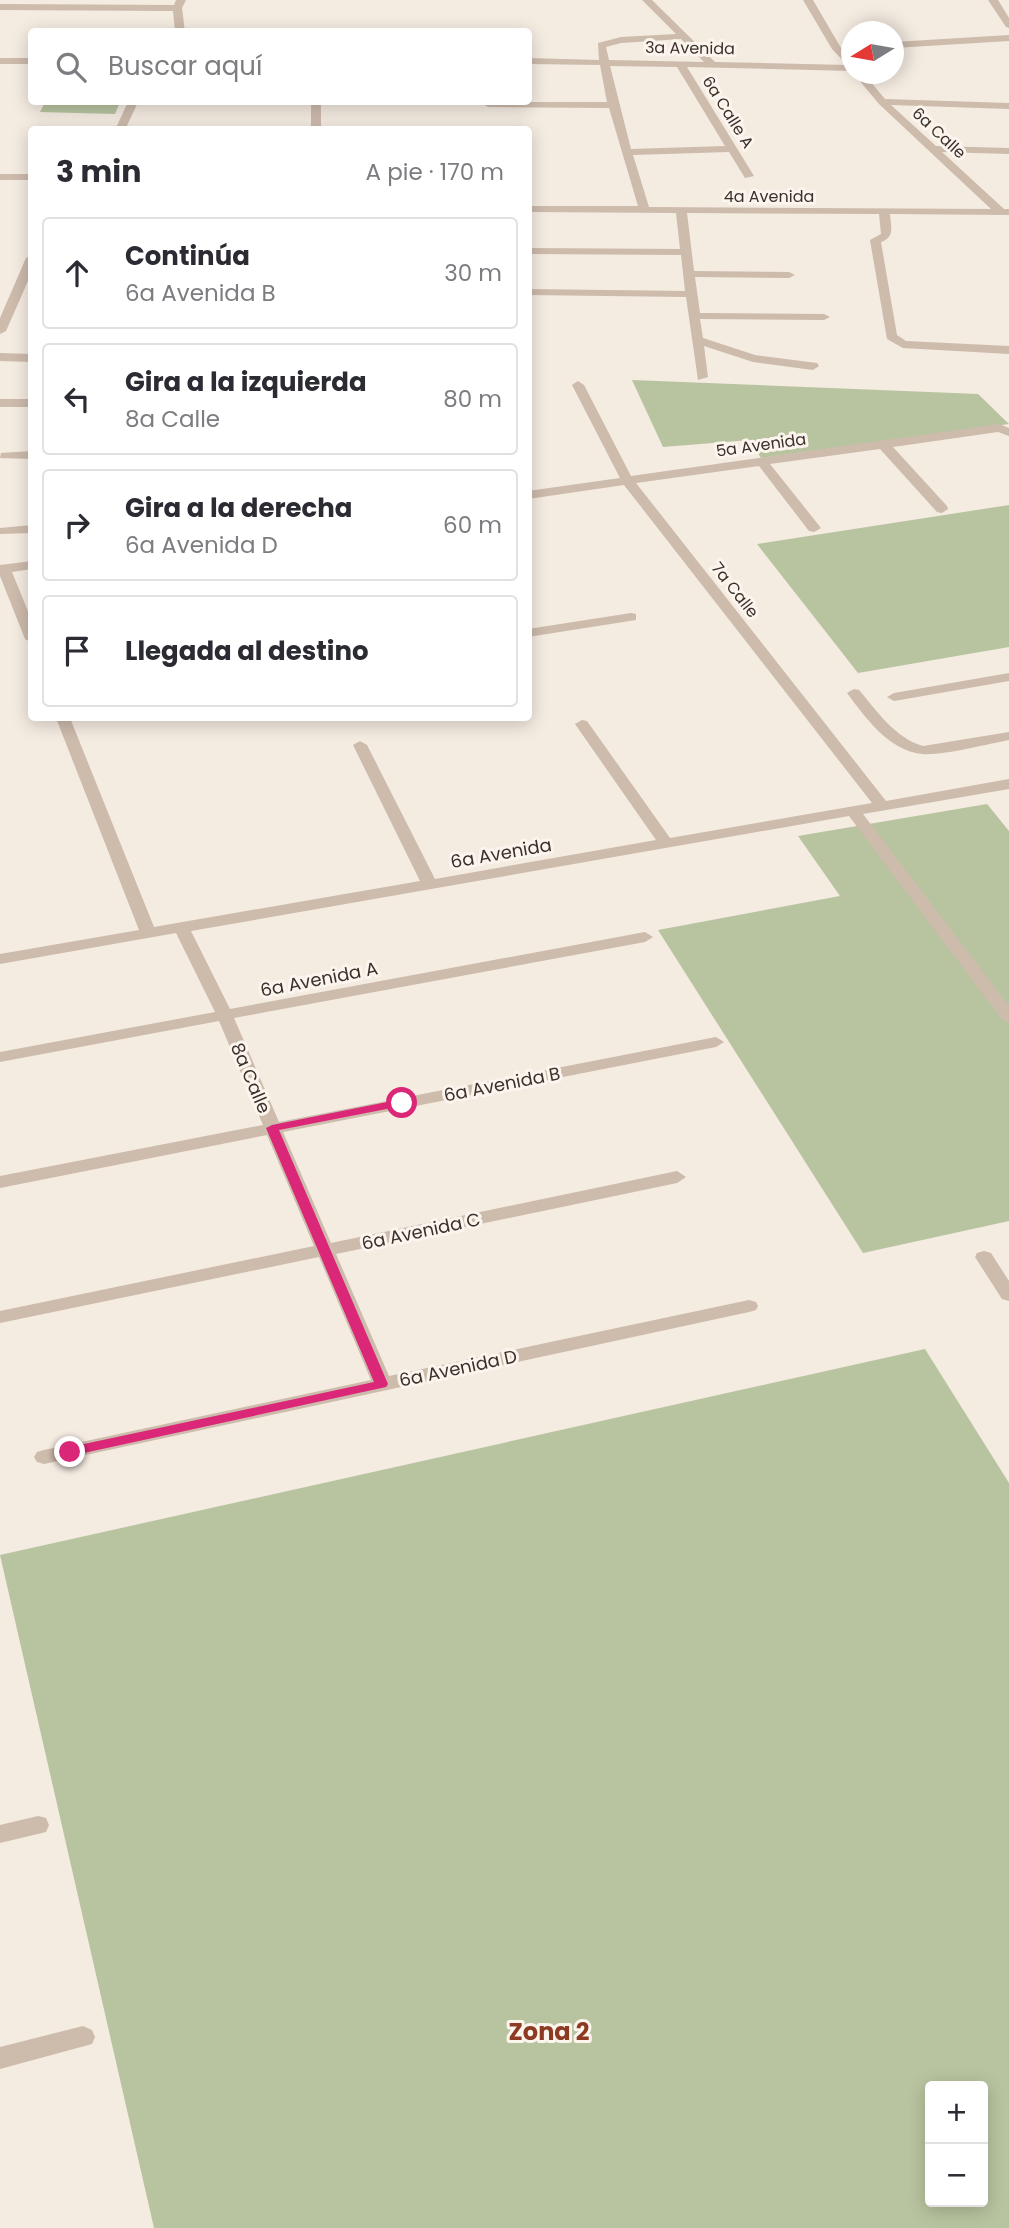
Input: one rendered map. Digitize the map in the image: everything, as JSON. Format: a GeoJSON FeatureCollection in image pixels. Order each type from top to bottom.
{"type":"FeatureCollection","features":[{"type":"Feature","properties":{"kind":"street","name":"6a Calle A"},"geometry":{"type":"LineString","coordinates":[[647,0],[711,64]]}},
{"type":"Feature","properties":{"kind":"street"},"geometry":{"type":"LineString","coordinates":[[808,0],[841,54]]}},
{"type":"Feature","properties":{"kind":"street"},"geometry":{"type":"LineString","coordinates":[[993,0],[1009,25]]}},
{"type":"Feature","properties":{"kind":"street"},"geometry":{"type":"LineString","coordinates":[[0,7],[179,4],[180,28]]}},
{"type":"Feature","properties":{"kind":"street"},"geometry":{"type":"LineString","coordinates":[[645,211],[613,105],[601,45],[678,37]]}},
{"type":"Feature","properties":{"kind":"street"},"geometry":{"type":"LineString","coordinates":[[904,44],[1009,38]]}},
{"type":"Feature","properties":{"kind":"street"},"geometry":{"type":"LineString","coordinates":[[837,49],[841,49]]}},
{"type":"Feature","properties":{"kind":"street"},"geometry":{"type":"LineString","coordinates":[[0,61],[28,61]]}},
{"type":"Feature","properties":{"kind":"street","name":"3a Avenida"},"geometry":{"type":"LineString","coordinates":[[532,61],[841,66]]}},
{"type":"Feature","properties":{"kind":"street","name":"6a Calle A"},"geometry":{"type":"LineString","coordinates":[[680,64],[749,176]]}},
{"type":"Feature","properties":{"kind":"street","name":"6a Calle"},"geometry":{"type":"LineString","coordinates":[[868,84],[933,149],[1005,212]]}},
{"type":"Feature","properties":{"kind":"street"},"geometry":{"type":"LineString","coordinates":[[883,102],[1009,106]]}},
{"type":"Feature","properties":{"kind":"street"},"geometry":{"type":"LineString","coordinates":[[532,104],[613,105]]}},
{"type":"Feature","properties":{"kind":"street"},"geometry":{"type":"LineString","coordinates":[[122,126],[132,105]]}},
{"type":"Feature","properties":{"kind":"street"},"geometry":{"type":"LineString","coordinates":[[316,105],[317,126]]}},
{"type":"Feature","properties":{"kind":"street"},"geometry":{"type":"LineString","coordinates":[[629,152],[732,149]]}},
{"type":"Feature","properties":{"kind":"street"},"geometry":{"type":"LineString","coordinates":[[933,149],[1009,150]]}},
{"type":"Feature","properties":{"kind":"street"},"geometry":{"type":"LineString","coordinates":[[0,177],[28,177]]}},
{"type":"Feature","properties":{"kind":"street","name":"4a Avenida"},"geometry":{"type":"LineString","coordinates":[[532,209],[1005,212]]}},
{"type":"Feature","properties":{"kind":"street"},"geometry":{"type":"LineString","coordinates":[[681,211],[702,377]]}},
{"type":"Feature","properties":{"kind":"street"},"geometry":{"type":"LineString","coordinates":[[884,212],[886,234],[875,240],[891,337],[903,344],[1009,350]]}},
{"type":"Feature","properties":{"kind":"street"},"geometry":{"type":"LineString","coordinates":[[532,251],[685,252]]}},
{"type":"Feature","properties":{"kind":"street"},"geometry":{"type":"LineString","coordinates":[[0,331],[28,267]]}},
{"type":"Feature","properties":{"kind":"street"},"geometry":{"type":"LineString","coordinates":[[688,274],[789,275]]}},
{"type":"Feature","properties":{"kind":"street"},"geometry":{"type":"LineString","coordinates":[[532,292],[691,294]]}},
{"type":"Feature","properties":{"kind":"street"},"geometry":{"type":"LineString","coordinates":[[695,316],[824,317]]}},
{"type":"Feature","properties":{"kind":"street"},"geometry":{"type":"LineString","coordinates":[[698,340],[753,358],[813,366]]}},
{"type":"Feature","properties":{"kind":"street"},"geometry":{"type":"LineString","coordinates":[[0,356],[28,358]]}},
{"type":"Feature","properties":{"kind":"street","name":"7a Calle"},"geometry":{"type":"LineString","coordinates":[[578,385],[628,482],[882,806]]}},
{"type":"Feature","properties":{"kind":"street"},"geometry":{"type":"LineString","coordinates":[[0,403],[28,403]]}},
{"type":"Feature","properties":{"kind":"street","name":"5a Avenida"},"geometry":{"type":"LineString","coordinates":[[532,494],[1004,430]]}},
{"type":"Feature","properties":{"kind":"street"},"geometry":{"type":"LineString","coordinates":[[884,445],[942,509]]}},
{"type":"Feature","properties":{"kind":"street"},"geometry":{"type":"LineString","coordinates":[[5,456],[28,455]]}},
{"type":"Feature","properties":{"kind":"street"},"geometry":{"type":"LineString","coordinates":[[762,462],[814,528]]}},
{"type":"Feature","properties":{"kind":"street"},"geometry":{"type":"LineString","coordinates":[[4,531],[28,529]]}},
{"type":"Feature","properties":{"kind":"street"},"geometry":{"type":"LineString","coordinates":[[28,566],[2,569],[28,630]]}},
{"type":"Feature","properties":{"kind":"street"},"geometry":{"type":"LineString","coordinates":[[532,632],[631,617]]}},
{"type":"Feature","properties":{"kind":"street"},"geometry":{"type":"LineString","coordinates":[[894,696],[1009,677]]}},
{"type":"Feature","properties":{"kind":"street"},"geometry":{"type":"LineString","coordinates":[[854,693],[898,742],[909,748],[923,750],[1009,736]]}},
{"type":"Feature","properties":{"kind":"street"},"geometry":{"type":"LineString","coordinates":[[64,721],[149,935]]}},
{"type":"Feature","properties":{"kind":"street"},"geometry":{"type":"LineString","coordinates":[[582,724],[666,843]]}},
{"type":"Feature","properties":{"kind":"street"},"geometry":{"type":"LineString","coordinates":[[360,745],[430,885]]}},
{"type":"Feature","properties":{"kind":"street","name":"6a Avenida"},"geometry":{"type":"LineString","coordinates":[[0,959],[1009,784]]}},
{"type":"Feature","properties":{"kind":"street"},"geometry":{"type":"LineString","coordinates":[[852,811],[1009,1017]]}},
{"type":"Feature","properties":{"kind":"street","name":"8a Calle"},"geometry":{"type":"LineString","coordinates":[[182,929],[225,1016],[382,1384]]}},
{"type":"Feature","properties":{"kind":"street","name":"6a Avenida A"},"geometry":{"type":"LineString","coordinates":[[0,1057],[645,937]]}},
{"type":"Feature","properties":{"kind":"street","name":"6a Avenida B"},"geometry":{"type":"LineString","coordinates":[[0,1182],[716,1042]]}},
{"type":"Feature","properties":{"kind":"street","name":"6a Avenida C"},"geometry":{"type":"LineString","coordinates":[[0,1317],[677,1177]]}},
{"type":"Feature","properties":{"kind":"street"},"geometry":{"type":"LineString","coordinates":[[984,1257],[1009,1295]]}},
{"type":"Feature","properties":{"kind":"street","name":"6a Avenida D"},"geometry":{"type":"LineString","coordinates":[[44,1457],[749,1306]]}},
{"type":"Feature","properties":{"kind":"street"},"geometry":{"type":"LineString","coordinates":[[0,1834],[38,1825]]}},
{"type":"Feature","properties":{"kind":"street"},"geometry":{"type":"LineString","coordinates":[[0,2058],[83,2037]]}},
{"type":"Feature","properties":{"kind":"green space"},"geometry":{"type":"Polygon","coordinates":[[[44,105],[119,105],[115,114],[40,112],[44,105]]]}},
{"type":"Feature","properties":{"kind":"green space"},"geometry":{"type":"Polygon","coordinates":[[[632,380],[978,394],[1009,424],[761,458],[750,440],[663,447],[632,380]]]}},
{"type":"Feature","properties":{"kind":"green space"},"geometry":{"type":"Polygon","coordinates":[[[1009,505],[1009,647],[858,673],[757,544],[1009,505]]]}},
{"type":"Feature","properties":{"kind":"green space"},"geometry":{"type":"Polygon","coordinates":[[[987,804],[1009,831],[1009,1221],[863,1253],[658,930],[840,896],[798,836],[987,804]]]}},
{"type":"Feature","properties":{"kind":"green space"},"geometry":{"type":"Polygon","coordinates":[[[925,1349],[1009,1483],[1009,2228],[154,2228],[0,1555],[925,1349]]]}},
{"type":"Feature","properties":{"kind":"district","name":"Zona 2"},"geometry":{"type":"Point","coordinates":[549,2031]}},
{"type":"Feature","properties":{"kind":"route"},"geometry":{"type":"LineString","coordinates":[[70,1452],[382,1384],[272,1128],[402,1103]]}}]}
